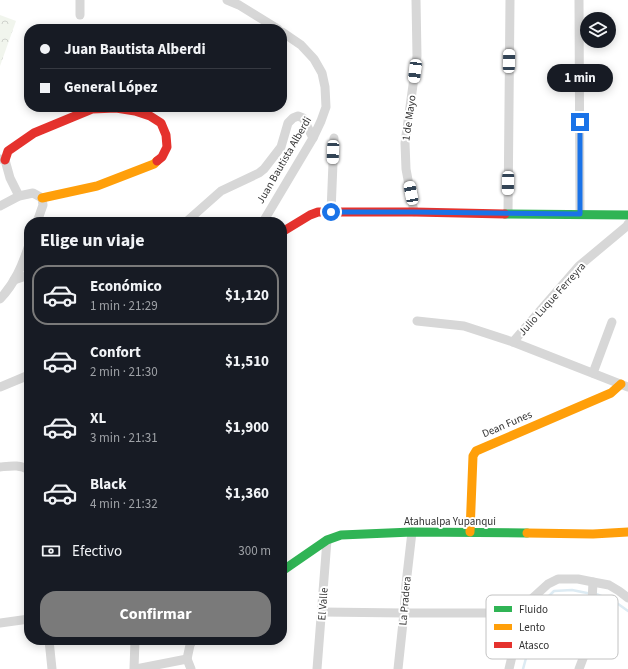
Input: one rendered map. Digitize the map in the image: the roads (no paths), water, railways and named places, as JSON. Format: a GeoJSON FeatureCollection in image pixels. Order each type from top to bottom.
{"type":"FeatureCollection","features":[{"type":"Feature","properties":{"kind":"street"},"geometry":{"type":"LineString","coordinates":[[80,0],[80,14]]}},
{"type":"Feature","properties":{"kind":"street"},"geometry":{"type":"LineString","coordinates":[[227,0],[239,5],[270,24]]}},
{"type":"Feature","properties":{"kind":"street","name":"1 de Mayo"},"geometry":{"type":"LineString","coordinates":[[414,212],[406,169],[405,142],[417,56],[416,0]]}},
{"type":"Feature","properties":{"kind":"street"},"geometry":{"type":"LineString","coordinates":[[508,214],[510,0]]}},
{"type":"Feature","properties":{"kind":"street"},"geometry":{"type":"LineString","coordinates":[[579,0],[580,214]]}},
{"type":"Feature","properties":{"kind":"street","name":"Juan Bautista Alberdi"},"geometry":{"type":"LineString","coordinates":[[266,217],[313,138],[326,107],[325,87],[322,72],[314,59],[301,46],[287,36]]}},
{"type":"Feature","properties":{"kind":"street"},"geometry":{"type":"LineString","coordinates":[[19,196],[2,159],[8,151],[34,133],[85,112]]}},
{"type":"Feature","properties":{"kind":"street"},"geometry":{"type":"LineString","coordinates":[[0,206],[19,196],[33,193],[42,198],[97,186],[154,164],[162,157],[167,147],[166,135],[161,123],[150,116],[138,112]]}},
{"type":"Feature","properties":{"kind":"street"},"geometry":{"type":"LineString","coordinates":[[192,217],[221,191],[259,173],[264,169],[281,147],[288,123],[293,118],[298,116],[303,118],[313,138]]}},
{"type":"Feature","properties":{"kind":"street"},"geometry":{"type":"LineString","coordinates":[[331,212],[334,138]]}},
{"type":"Feature","properties":{"kind":"street"},"geometry":{"type":"LineString","coordinates":[[39,217],[43,205],[42,198]]}},
{"type":"Feature","properties":{"kind":"street"},"geometry":{"type":"LineString","coordinates":[[287,229],[310,215],[318,212],[628,215]]}},
{"type":"Feature","properties":{"kind":"street","name":"Julio Luque Ferreyra"},"geometry":{"type":"LineString","coordinates":[[513,342],[579,266],[628,224]]}},
{"type":"Feature","properties":{"kind":"street"},"geometry":{"type":"LineString","coordinates":[[0,300],[17,276],[24,258]]}},
{"type":"Feature","properties":{"kind":"street"},"geometry":{"type":"LineString","coordinates":[[14,280],[24,277]]}},
{"type":"Feature","properties":{"kind":"street","name":"Dean Funes"},"geometry":{"type":"LineString","coordinates":[[416,321],[464,326],[513,342],[625,386]]}},
{"type":"Feature","properties":{"kind":"street"},"geometry":{"type":"LineString","coordinates":[[593,373],[612,322]]}},
{"type":"Feature","properties":{"kind":"street"},"geometry":{"type":"LineString","coordinates":[[0,387],[24,377]]}},
{"type":"Feature","properties":{"kind":"street","name":"Dean Funes"},"geometry":{"type":"LineString","coordinates":[[470,532],[473,456],[476,450],[625,386]]}},
{"type":"Feature","properties":{"kind":"street"},"geometry":{"type":"LineString","coordinates":[[0,467],[17,465],[24,467]]}},
{"type":"Feature","properties":{"kind":"street","name":"Atahualpa Yupanqui"},"geometry":{"type":"LineString","coordinates":[[287,568],[327,540],[341,535],[412,532],[593,534],[628,532]]}},
{"type":"Feature","properties":{"kind":"street","name":"La Pradera"},"geometry":{"type":"LineString","coordinates":[[398,669],[412,532]]}},
{"type":"Feature","properties":{"kind":"street","name":"El Valle"},"geometry":{"type":"LineString","coordinates":[[317,669],[327,540]]}},
{"type":"Feature","properties":{"kind":"street"},"geometry":{"type":"LineString","coordinates":[[536,595],[548,584],[558,579],[578,579],[609,585],[628,598]]}},
{"type":"Feature","properties":{"kind":"street"},"geometry":{"type":"LineString","coordinates":[[592,595],[593,582]]}},
{"type":"Feature","properties":{"kind":"street"},"geometry":{"type":"LineString","coordinates":[[322,612],[486,613]]}},
{"type":"Feature","properties":{"kind":"street"},"geometry":{"type":"LineString","coordinates":[[0,623],[24,620]]}},
{"type":"Feature","properties":{"kind":"street"},"geometry":{"type":"LineString","coordinates":[[50,645],[52,669]]}},
{"type":"Feature","properties":{"kind":"street"},"geometry":{"type":"LineString","coordinates":[[134,645],[135,669],[187,659]]}},
{"type":"Feature","properties":{"kind":"street"},"geometry":{"type":"LineString","coordinates":[[190,645],[187,659],[191,669]]}},
{"type":"Feature","properties":{"kind":"street"},"geometry":{"type":"LineString","coordinates":[[509,669],[511,659]]}},
{"type":"Feature","properties":{"kind":"street"},"geometry":{"type":"LineString","coordinates":[[579,669],[583,659]]}},
{"type":"Feature","properties":{"kind":"waterway"},"geometry":{"type":"LineString","coordinates":[[550,595],[554,591],[572,590],[587,593]]}},
{"type":"Feature","properties":{"kind":"waterway"},"geometry":{"type":"LineString","coordinates":[[618,604],[628,611]]}},
{"type":"Feature","properties":{"kind":"waterway"},"geometry":{"type":"LineString","coordinates":[[523,669],[526,659]]}}]}
